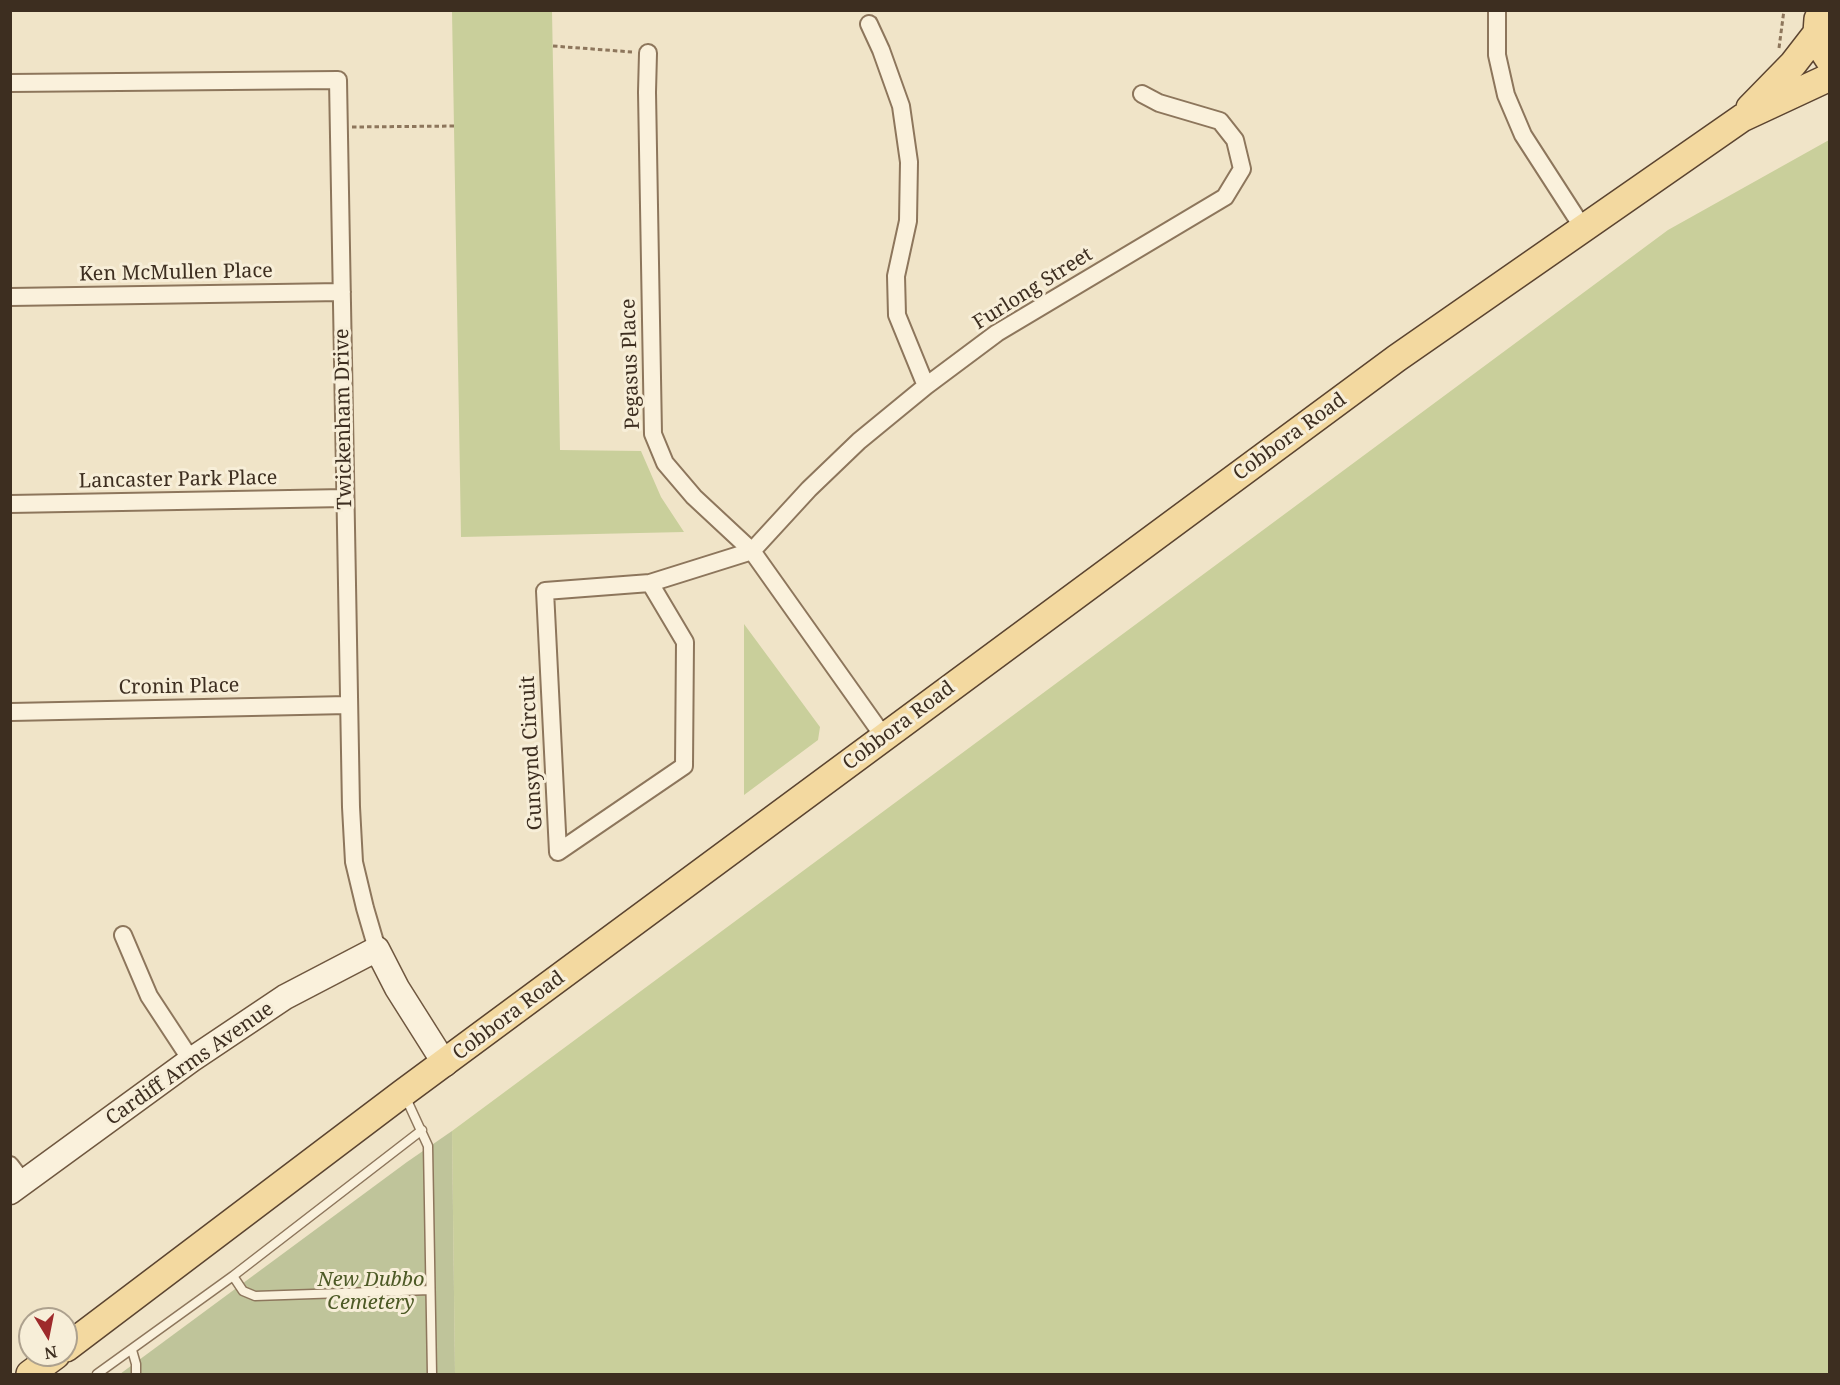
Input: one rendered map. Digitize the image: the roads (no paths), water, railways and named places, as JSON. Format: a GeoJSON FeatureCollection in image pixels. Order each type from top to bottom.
{"type":"FeatureCollection","features":[{"type":"Feature","properties":{"kind":"main road","name":"Cobbora Road"},"geometry":{"type":"LineString","coordinates":[[1742,118],[1793,64],[1818,18]]}},
{"type":"Feature","properties":{"kind":"main road"},"geometry":{"type":"LineString","coordinates":[[1818,18],[1819,44],[1830,61]]}},
{"type":"Feature","properties":{"kind":"main road","name":"Cobbora Road"},"geometry":{"type":"LineString","coordinates":[[78,1339],[403,1093],[1322,413],[1742,118],[1830,77]]}},
{"type":"Feature","properties":{"kind":"street"},"geometry":{"type":"LineString","coordinates":[[1497,10],[1497,55],[1506,95],[1524,135],[1583,228]]}},
{"type":"Feature","properties":{"kind":"street"},"geometry":{"type":"LineString","coordinates":[[869,24],[881,50],[900,106],[909,162],[908,221],[896,276],[897,315],[926,386]]}},
{"type":"Feature","properties":{"kind":"street","name":"Pegasus Place"},"geometry":{"type":"LineString","coordinates":[[648,52],[653,434],[665,463],[694,497],[752,551],[884,737]]}},
{"type":"Feature","properties":{"kind":"street","name":"Twickenham Drive"},"geometry":{"type":"LineString","coordinates":[[10,83],[338,80],[348,705],[354,862],[378,950],[397,988],[445,1064]]}},
{"type":"Feature","properties":{"kind":"street","name":"Furlong Street"},"geometry":{"type":"LineString","coordinates":[[752,551],[809,489],[859,441],[926,386],[997,333],[1225,197],[1242,169],[1235,140],[1225,127],[1220,121],[1159,103],[1142,94]]}},
{"type":"Feature","properties":{"kind":"street","name":"Ken McMullen Place"},"geometry":{"type":"LineString","coordinates":[[10,297],[342,292]]}},
{"type":"Feature","properties":{"kind":"street","name":"Lancaster Park Place"},"geometry":{"type":"LineString","coordinates":[[10,504],[345,498]]}},
{"type":"Feature","properties":{"kind":"street","name":"Gunsynd Circuit"},"geometry":{"type":"LineString","coordinates":[[650,583],[685,642],[684,766],[558,852],[545,591],[650,583],[752,551]]}},
{"type":"Feature","properties":{"kind":"street","name":"Cronin Place"},"geometry":{"type":"LineString","coordinates":[[10,712],[348,705]]}},
{"type":"Feature","properties":{"kind":"street"},"geometry":{"type":"LineString","coordinates":[[123,935],[149,996],[191,1060]]}},
{"type":"Feature","properties":{"kind":"street","name":"Cardiff Arms Avenue"},"geometry":{"type":"LineString","coordinates":[[15,1180],[285,997],[378,950]]}},
{"type":"Feature","properties":{"kind":"lane"},"geometry":{"type":"LineString","coordinates":[[403,1093],[428,1146],[432,1374]]}},
{"type":"Feature","properties":{"kind":"lane"},"geometry":{"type":"LineString","coordinates":[[97,1374],[233,1275],[422,1130]]}},
{"type":"Feature","properties":{"kind":"lane"},"geometry":{"type":"LineString","coordinates":[[233,1275],[243,1291],[255,1296],[430,1290]]}},
{"type":"Feature","properties":{"kind":"lane"},"geometry":{"type":"LineString","coordinates":[[132,1350],[136,1374]]}},
{"type":"Feature","properties":{"kind":"park label","name":"New Dubbo Cemetery"},"geometry":{"type":"Point","coordinates":[371,1292]}}]}
